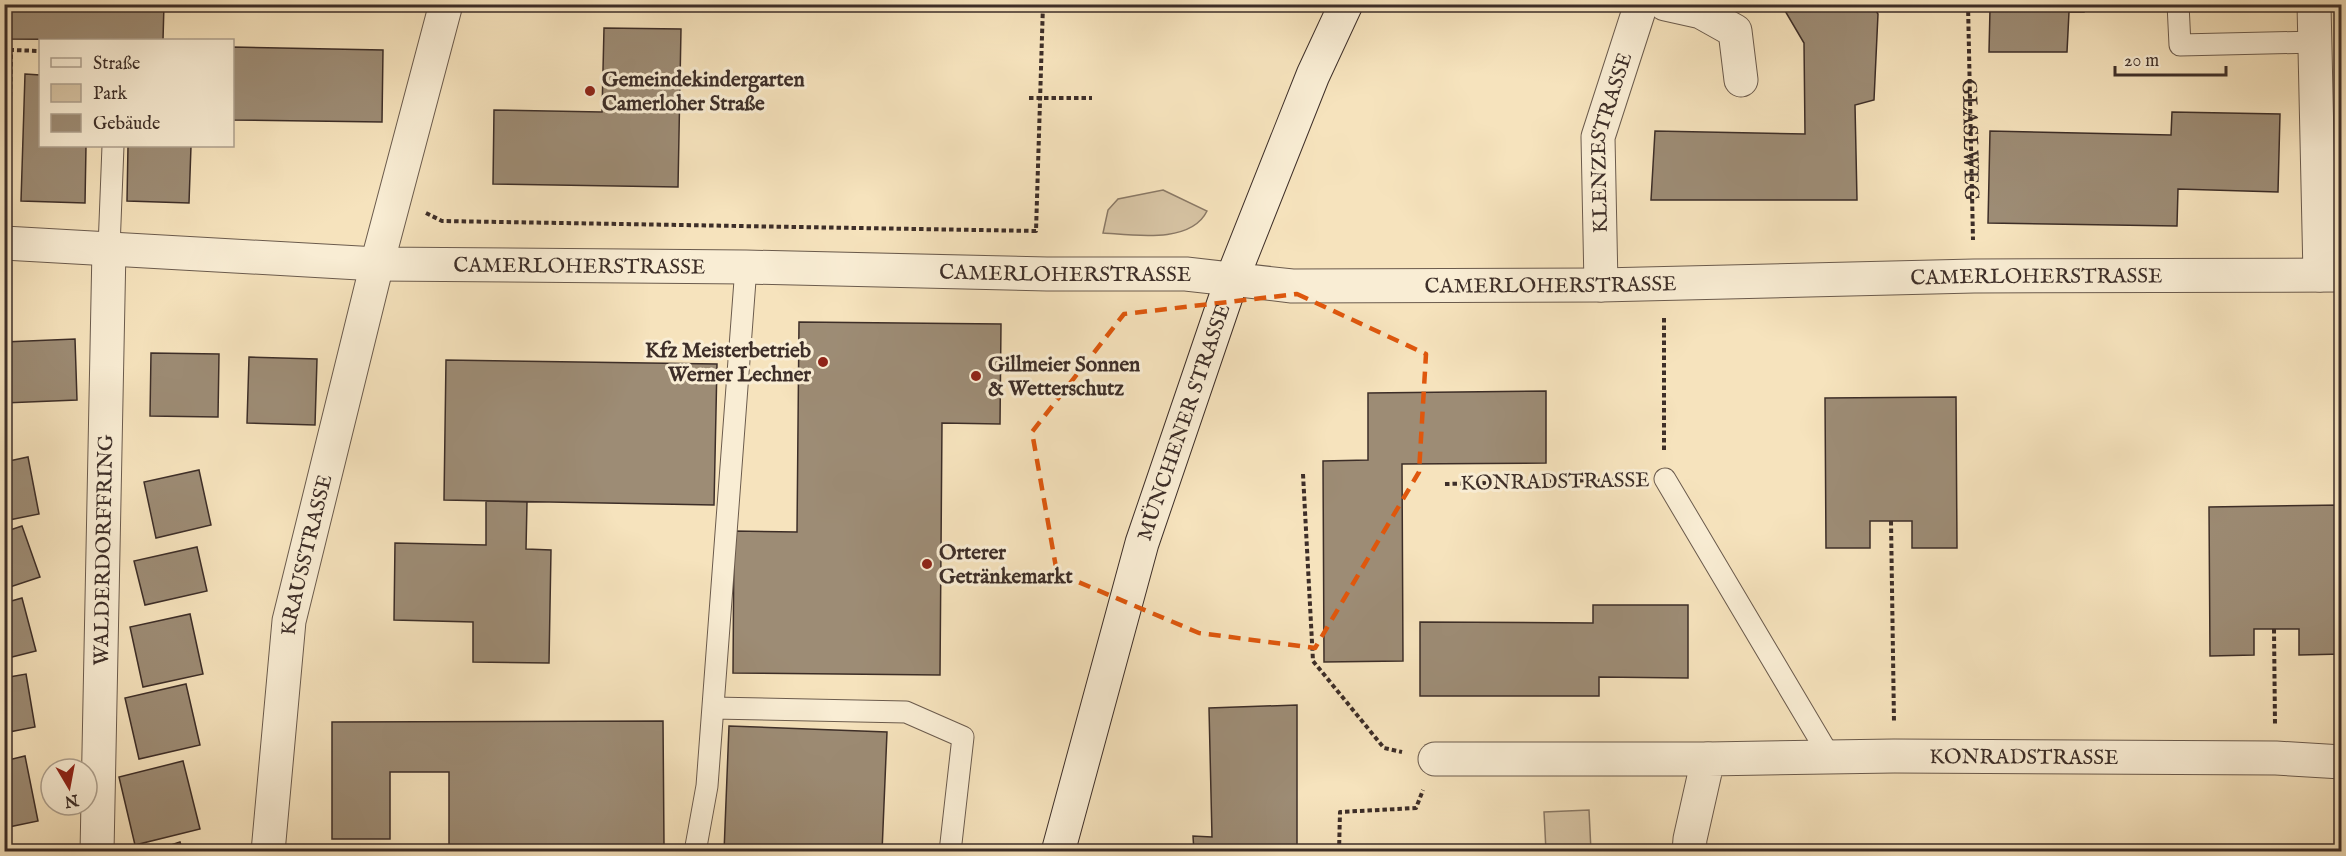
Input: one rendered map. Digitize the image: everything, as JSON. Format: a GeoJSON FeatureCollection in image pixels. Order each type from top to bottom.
{"type":"FeatureCollection","features":[{"type":"Feature","properties":{"kind":"street","name":"KRAUSSTRASSE"},"geometry":{"type":"LineString","coordinates":[[267,852],[289,621],[377,264],[446,4]]}},
{"type":"Feature","properties":{"kind":"street","name":"MÜNCHENER STRASSE"},"geometry":{"type":"LineString","coordinates":[[1058,852],[1142,543],[1232,279],[1313,75],[1346,4]]}},
{"type":"Feature","properties":{"kind":"street","name":"KLENZESTRASSE"},"geometry":{"type":"LineString","coordinates":[[1601,285],[1598,137],[1641,4]]}},
{"type":"Feature","properties":{"kind":"street"},"geometry":{"type":"LineString","coordinates":[[1665,4],[1701,12],[1735,31],[1741,80]]}},
{"type":"Feature","properties":{"kind":"street"},"geometry":{"type":"LineString","coordinates":[[2314,4],[2331,275]]}},
{"type":"Feature","properties":{"kind":"street","name":"CAMERLOHERSTRASSE"},"geometry":{"type":"LineString","coordinates":[[6,243],[377,264],[746,267],[1035,274],[1186,274],[1292,285],[1601,285],[1974,276],[2331,275]]}},
{"type":"Feature","properties":{"kind":"street","name":"WALDERDORFFRING"},"geometry":{"type":"LineString","coordinates":[[97,852],[109,248]]}},
{"type":"Feature","properties":{"kind":"street","name":"KONRADSTRASSE"},"geometry":{"type":"LineString","coordinates":[[1435,759],[1894,756],[2276,758],[2342,762]]}},
{"type":"Feature","properties":{"kind":"street"},"geometry":{"type":"LineString","coordinates":[[1689,852],[1708,759]]}},
{"type":"Feature","properties":{"kind":"lane"},"geometry":{"type":"LineString","coordinates":[[2178,4],[2180,45],[2316,42]]}},
{"type":"Feature","properties":{"kind":"lane"},"geometry":{"type":"LineString","coordinates":[[109,248],[113,147]]}},
{"type":"Feature","properties":{"kind":"lane"},"geometry":{"type":"LineString","coordinates":[[695,852],[707,786],[746,267]]}},
{"type":"Feature","properties":{"kind":"lane"},"geometry":{"type":"LineString","coordinates":[[1665,479],[1830,757]]}},
{"type":"Feature","properties":{"kind":"lane"},"geometry":{"type":"LineString","coordinates":[[713,708],[906,712],[963,737],[950,852]]}},
{"type":"Feature","properties":{"kind":"path"},"geometry":{"type":"LineString","coordinates":[[425,207],[426,214],[442,221],[1036,231],[1043,4]]}},
{"type":"Feature","properties":{"kind":"path","name":"GLASLWEG"},"geometry":{"type":"LineString","coordinates":[[1968,4],[1974,276]]}},
{"type":"Feature","properties":{"kind":"path"},"geometry":{"type":"LineString","coordinates":[[6,243],[11,50],[39,51]]}},
{"type":"Feature","properties":{"kind":"path"},"geometry":{"type":"LineString","coordinates":[[1029,98],[1092,98]]}},
{"type":"Feature","properties":{"kind":"path"},"geometry":{"type":"LineString","coordinates":[[1664,284],[1665,479]]}},
{"type":"Feature","properties":{"kind":"path"},"geometry":{"type":"LineString","coordinates":[[1303,474],[1313,661],[1384,747],[1435,759],[1416,808],[1340,812],[1339,852]]}},
{"type":"Feature","properties":{"kind":"path","name":"KONRADSTRASSE"},"geometry":{"type":"LineString","coordinates":[[1445,484],[1665,479]]}},
{"type":"Feature","properties":{"kind":"path"},"geometry":{"type":"LineString","coordinates":[[1891,521],[1894,756]]}},
{"type":"Feature","properties":{"kind":"path"},"geometry":{"type":"LineString","coordinates":[[2274,629],[2276,758]]}},
{"type":"Feature","properties":{"kind":"highlighted area"},"geometry":{"type":"Polygon","coordinates":[[[1297,294],[1426,354],[1419,472],[1315,648],[1199,633],[1057,573],[1032,432],[1124,314],[1297,294]]]}},
{"type":"Feature","properties":{"kind":"green space"},"geometry":{"type":"Polygon","coordinates":[[[1163,190],[1207,211],[1199,222],[1175,233],[1145,236],[1103,233],[1108,210],[1118,199],[1163,190]]]}},
{"type":"Feature","properties":{"kind":"green space"},"geometry":{"type":"Polygon","coordinates":[[[1589,810],[1591,851],[1546,851],[1544,812],[1589,810]]]}},
{"type":"Feature","properties":{"kind":"building"},"geometry":{"type":"Polygon","coordinates":[[[4,4],[164,4],[163,39],[4,39],[4,4]]]}},
{"type":"Feature","properties":{"kind":"building"},"geometry":{"type":"Polygon","coordinates":[[[1781,4],[1872,4],[1878,14],[1874,100],[1855,105],[1857,200],[1651,200],[1655,131],[1805,134],[1804,43],[1781,4]]]}},
{"type":"Feature","properties":{"kind":"building"},"geometry":{"type":"Polygon","coordinates":[[[2016,4],[2084,4],[2084,12],[2069,12],[2067,52],[1989,52],[1990,9],[2016,10],[2016,4]]]}},
{"type":"Feature","properties":{"kind":"building"},"geometry":{"type":"Polygon","coordinates":[[[604,28],[681,29],[678,187],[493,184],[494,110],[602,112],[604,28]]]}},
{"type":"Feature","properties":{"kind":"building"},"geometry":{"type":"Polygon","coordinates":[[[234,47],[383,50],[382,122],[234,120],[234,47]]]}},
{"type":"Feature","properties":{"kind":"building"},"geometry":{"type":"Polygon","coordinates":[[[25,74],[39,75],[39,147],[86,147],[85,203],[21,201],[25,74]]]}},
{"type":"Feature","properties":{"kind":"building"},"geometry":{"type":"Polygon","coordinates":[[[2172,112],[2280,114],[2278,192],[2178,189],[2177,226],[1988,223],[1990,131],[2171,135],[2172,112]]]}},
{"type":"Feature","properties":{"kind":"building"},"geometry":{"type":"Polygon","coordinates":[[[2339,126],[2342,126],[2342,216],[2340,216],[2339,126]]]}},
{"type":"Feature","properties":{"kind":"building"},"geometry":{"type":"Polygon","coordinates":[[[128,147],[191,147],[189,203],[127,201],[128,147]]]}},
{"type":"Feature","properties":{"kind":"building"},"geometry":{"type":"Polygon","coordinates":[[[799,322],[1001,324],[1000,424],[942,423],[940,675],[733,673],[734,531],[797,532],[799,322]]]}},
{"type":"Feature","properties":{"kind":"building"},"geometry":{"type":"Polygon","coordinates":[[[75,339],[77,400],[4,403],[4,342],[75,339]]]}},
{"type":"Feature","properties":{"kind":"building"},"geometry":{"type":"Polygon","coordinates":[[[151,353],[219,354],[218,417],[150,416],[151,353]]]}},
{"type":"Feature","properties":{"kind":"building"},"geometry":{"type":"Polygon","coordinates":[[[249,357],[317,359],[315,425],[247,423],[249,357]]]}},
{"type":"Feature","properties":{"kind":"building"},"geometry":{"type":"Polygon","coordinates":[[[446,360],[717,364],[714,505],[444,500],[446,360]]]}},
{"type":"Feature","properties":{"kind":"building"},"geometry":{"type":"Polygon","coordinates":[[[1546,391],[1546,463],[1402,464],[1403,661],[1324,662],[1323,461],[1368,460],[1368,393],[1546,391]]]}},
{"type":"Feature","properties":{"kind":"building"},"geometry":{"type":"Polygon","coordinates":[[[1956,397],[1957,548],[1912,548],[1912,521],[1870,521],[1870,548],[1826,548],[1825,398],[1956,397]]]}},
{"type":"Feature","properties":{"kind":"building"},"geometry":{"type":"Polygon","coordinates":[[[28,457],[39,514],[4,521],[4,462],[28,457]]]}},
{"type":"Feature","properties":{"kind":"building"},"geometry":{"type":"Polygon","coordinates":[[[199,470],[211,525],[156,538],[144,482],[199,470]]]}},
{"type":"Feature","properties":{"kind":"building"},"geometry":{"type":"Polygon","coordinates":[[[486,501],[527,502],[526,549],[551,550],[549,663],[473,662],[473,622],[394,620],[395,543],[486,545],[486,501]]]}},
{"type":"Feature","properties":{"kind":"building"},"geometry":{"type":"Polygon","coordinates":[[[2342,505],[2342,654],[2299,655],[2299,629],[2254,629],[2254,655],[2210,656],[2209,507],[2342,505]]]}},
{"type":"Feature","properties":{"kind":"building"},"geometry":{"type":"Polygon","coordinates":[[[22,526],[40,577],[4,589],[4,532],[22,526]]]}},
{"type":"Feature","properties":{"kind":"building"},"geometry":{"type":"Polygon","coordinates":[[[197,547],[207,591],[145,605],[134,561],[197,547]]]}},
{"type":"Feature","properties":{"kind":"building"},"geometry":{"type":"Polygon","coordinates":[[[22,598],[36,651],[4,659],[4,603],[22,598]]]}},
{"type":"Feature","properties":{"kind":"building"},"geometry":{"type":"Polygon","coordinates":[[[1593,605],[1688,605],[1688,678],[1599,677],[1599,696],[1420,696],[1420,622],[1593,623],[1593,605]]]}},
{"type":"Feature","properties":{"kind":"building"},"geometry":{"type":"Polygon","coordinates":[[[190,614],[203,674],[143,687],[130,627],[190,614]]]}},
{"type":"Feature","properties":{"kind":"building"},"geometry":{"type":"Polygon","coordinates":[[[26,674],[35,727],[4,733],[4,678],[26,674]]]}},
{"type":"Feature","properties":{"kind":"building"},"geometry":{"type":"Polygon","coordinates":[[[186,684],[200,745],[139,759],[125,698],[186,684]]]}},
{"type":"Feature","properties":{"kind":"building"},"geometry":{"type":"Polygon","coordinates":[[[1297,705],[1297,852],[1194,852],[1193,836],[1212,837],[1209,708],[1297,705]]]}},
{"type":"Feature","properties":{"kind":"building"},"geometry":{"type":"Polygon","coordinates":[[[663,721],[664,845],[449,845],[449,772],[390,772],[390,839],[332,839],[332,722],[663,721]]]}},
{"type":"Feature","properties":{"kind":"building"},"geometry":{"type":"Polygon","coordinates":[[[729,726],[887,732],[882,852],[724,852],[729,726]]]}},
{"type":"Feature","properties":{"kind":"building"},"geometry":{"type":"Polygon","coordinates":[[[25,756],[38,821],[4,828],[4,761],[25,756]]]}},
{"type":"Feature","properties":{"kind":"building"},"geometry":{"type":"Polygon","coordinates":[[[183,761],[200,829],[135,845],[119,777],[183,761]]]}},
{"type":"Feature","properties":{"kind":"building"},"geometry":{"type":"Polygon","coordinates":[[[180,842],[183,852],[150,852],[180,842]]]}},
{"type":"Feature","properties":{"kind":"building"},"geometry":{"type":"Polygon","coordinates":[[[2181,845],[2246,845],[2246,852],[2181,852],[2181,845]]]}},
{"type":"Feature","properties":{"kind":"building"},"geometry":{"type":"Polygon","coordinates":[[[1838,846],[1839,852],[1777,852],[1777,847],[1838,846]]]}},
{"type":"Feature","properties":{"kind":"place","name":"Gemeindekindergarten Camerloher Straße"},"geometry":{"type":"Point","coordinates":[590,91]}},
{"type":"Feature","properties":{"kind":"place","name":"Kfz Meisterbetrieb Werner Lechner"},"geometry":{"type":"Point","coordinates":[823,362]}},
{"type":"Feature","properties":{"kind":"place","name":"Gillmeier Sonnen & Wetterschutz"},"geometry":{"type":"Point","coordinates":[976,376]}},
{"type":"Feature","properties":{"kind":"place","name":"Orterer Getränkemarkt"},"geometry":{"type":"Point","coordinates":[927,564]}}]}
